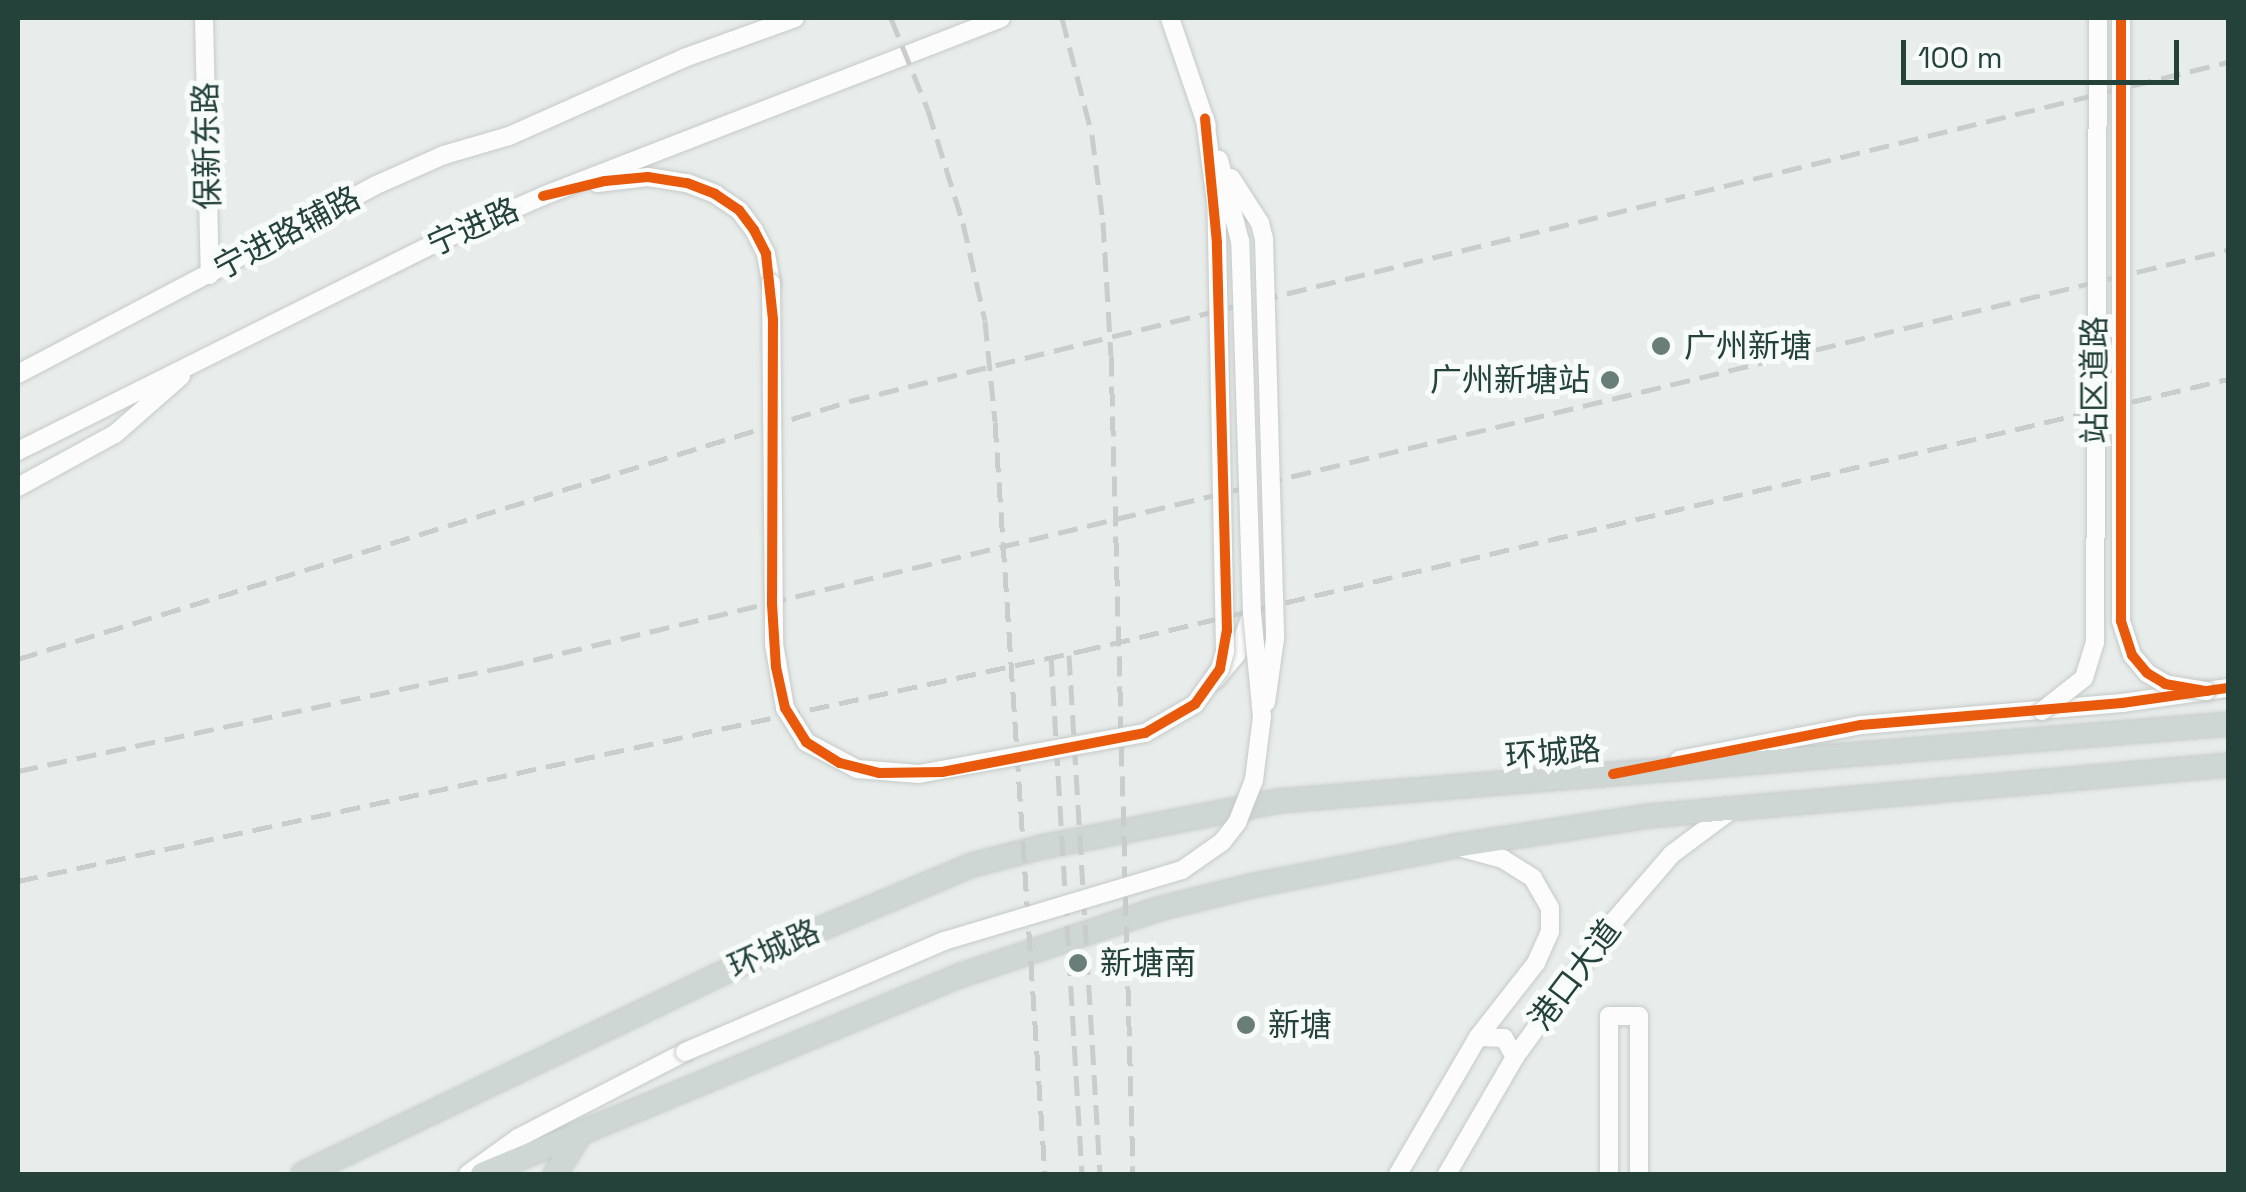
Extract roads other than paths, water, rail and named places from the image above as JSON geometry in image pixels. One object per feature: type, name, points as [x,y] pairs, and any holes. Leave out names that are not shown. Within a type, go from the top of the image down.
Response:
[{"type":"main road","name":"环城路","points":[[303,1174],[690,987],[972,865],[1042,847],[1278,801],[2228,724]]},
{"type":"main road","points":[[482,1174],[943,982],[1158,909],[1455,846],[1738,806],[2228,765]]},
{"type":"main road","points":[[554,1174],[580,1135]]},
{"type":"main road","points":[[286,1174],[325,1164]]},
{"type":"street","name":"保新东路","points":[[204,18],[210,275]]},
{"type":"street","name":"宁进路辅路","points":[[18,374],[374,186],[684,58],[795,18]]},
{"type":"street","name":"宁进路","points":[[18,451],[431,245],[543,196],[1001,18]]},
{"type":"street","points":[[1170,18],[1219,160],[1240,241],[1252,614],[1262,717]]},
{"type":"street","name":"站区道路","points":[[2042,711],[2084,678],[2095,643],[2098,18]]},
{"type":"street","name":"站区道路","points":[[2121,18],[2121,621],[2132,655],[2147,673],[2165,684],[2206,691]]},
{"type":"street","points":[[1205,119],[1216,202],[1227,632],[1220,669],[1208,687]]},
{"type":"street","points":[[468,1174],[518,1138],[686,1052],[944,941],[1182,870],[1222,842],[1238,823],[1254,780],[1275,640],[1264,239],[1252,208],[1219,160]]},
{"type":"street","points":[[543,196],[604,181],[648,177],[687,182],[738,210],[766,254],[771,283],[774,644],[786,708],[806,742],[857,769],[898,774],[942,772],[1146,733],[1183,712],[1238,654],[1252,614]]},
{"type":"street","points":[[18,487],[115,434],[200,359]]},
{"type":"street","points":[[1613,774],[1862,725],[2042,711],[2228,688]]},
{"type":"street","name":"港口大道","points":[[1447,1174],[1515,1057],[1615,920],[1688,838],[1738,806]]},
{"type":"street","name":"港口大道","points":[[1398,1174],[1478,1037],[1545,950],[1550,908],[1533,878],[1503,859],[1455,846]]},
{"type":"street","points":[[1609,1174],[1608,1016],[1639,1016],[1639,1174]]},
{"type":"street","points":[[1478,1037],[1504,1038],[1515,1057]]},
{"type":"railway","points":[[891,18],[928,110],[963,223],[985,321],[1045,1174]]},
{"type":"railway","points":[[1062,18],[1092,135],[1103,222],[1111,356],[1133,1174]]},
{"type":"railway","points":[[18,659],[850,401],[2228,62]]},
{"type":"railway","points":[[18,771],[504,667],[2228,250]]},
{"type":"railway","points":[[18,881],[1081,651],[2228,379]]},
{"type":"railway","points":[[1069,655],[1100,1174]]},
{"type":"railway","points":[[1051,656],[1082,1174]]},
{"type":"place","name":"广州新塘","points":[[1661,346]]},
{"type":"place","name":"广州新塘站","points":[[1610,380]]},
{"type":"place","name":"新塘南","points":[[1078,963]]},
{"type":"place","name":"新塘","points":[[1246,1025]]}]
